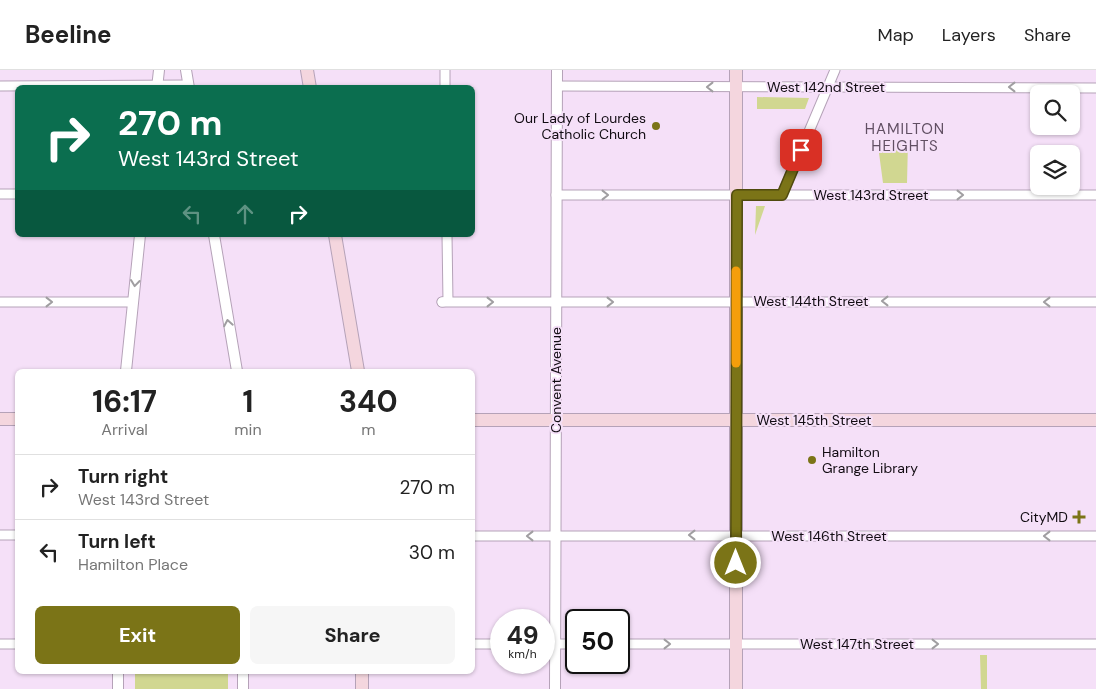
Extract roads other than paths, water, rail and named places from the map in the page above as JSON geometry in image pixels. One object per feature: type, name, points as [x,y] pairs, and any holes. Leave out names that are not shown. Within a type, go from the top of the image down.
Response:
[{"type":"main road","points":[[307,70],[310,85]]},
{"type":"main road","points":[[736,70],[736,689]]},
{"type":"main road","points":[[335,237],[358,369]]},
{"type":"main road","points":[[0,419],[15,419]]},
{"type":"main road","name":"West 145th Street","points":[[475,420],[1096,420]]},
{"type":"main road","points":[[362,674],[362,689]]},
{"type":"street","points":[[157,85],[159,70]]},
{"type":"street","points":[[186,70],[188,85]]},
{"type":"street","points":[[445,70],[446,85]]},
{"type":"street","name":"Convent Avenue","points":[[555,609],[557,70]]},
{"type":"street","points":[[782,195],[835,70]]},
{"type":"street","points":[[0,86],[15,86]]},
{"type":"street","name":"West 142nd Street","points":[[557,86],[1096,88]]},
{"type":"street","points":[[0,194],[15,194]]},
{"type":"street","name":"West 143rd Street","points":[[556,195],[1096,195]]},
{"type":"street","points":[[126,369],[140,237]]},
{"type":"street","points":[[214,237],[237,369]]},
{"type":"street","name":"West 144th Street","points":[[447,237],[448,301],[442,302],[1096,302]]},
{"type":"street","points":[[0,302],[132,302]]},
{"type":"street","points":[[0,535],[15,535]]},
{"type":"street","name":"West 146th Street","points":[[475,536],[1096,536]]},
{"type":"street","points":[[0,644],[15,644]]},
{"type":"street","points":[[475,644],[490,644]]},
{"type":"street","points":[[555,644],[565,644]]},
{"type":"street","name":"West 147th Street","points":[[630,644],[1096,644]]},
{"type":"street","points":[[118,674],[118,689]]},
{"type":"street","points":[[243,674],[243,689]]},
{"type":"street","name":"Convent Avenue","points":[[555,674],[555,689]]},
{"type":"place","name":"Our Lady of Lourdes Catholic Church","points":[[656,126]]},
{"type":"place","name":"Hamilton Grange Library","points":[[812,460]]},
{"type":"place","name":"CityMD","points":[[1079,517]]},
{"type":"district","name":"HAMILTON HEIGHTS","points":[[905,138]]}]
